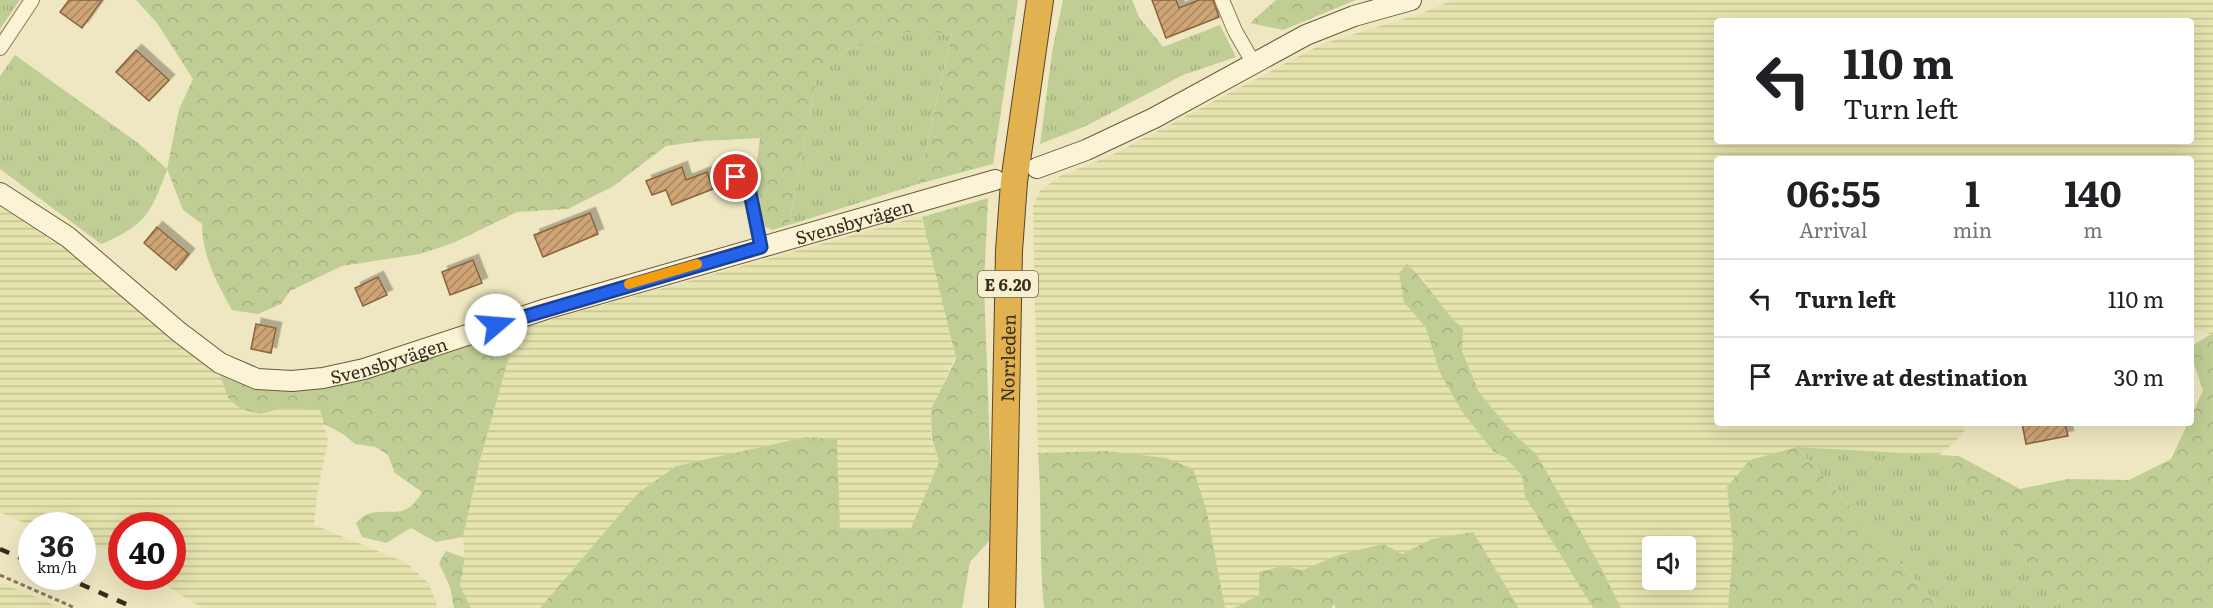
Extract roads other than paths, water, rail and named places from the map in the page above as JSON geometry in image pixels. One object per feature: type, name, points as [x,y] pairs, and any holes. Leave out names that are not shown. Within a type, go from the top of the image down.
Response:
[{"type":"highway","name":"Norrleden","points":[[1002,608],[1009,251],[1014,182],[1040,0]]},
{"type":"street","points":[[2,42],[32,0]]},
{"type":"street","points":[[1222,0],[1235,31],[1254,64]]},
{"type":"street","points":[[1037,168],[1086,150],[1154,118],[1292,42],[1339,21],[1412,0]]},
{"type":"street","name":"Svensbyvägen","points":[[0,193],[68,237],[204,352],[241,374],[267,380],[308,381],[364,369],[546,309],[995,180]]},
{"type":"lane","points":[[724,177],[736,177],[746,181],[761,247]]},
{"type":"railway","points":[[0,549],[18,557]]},
{"type":"railway","points":[[94,590],[135,608]]}]
